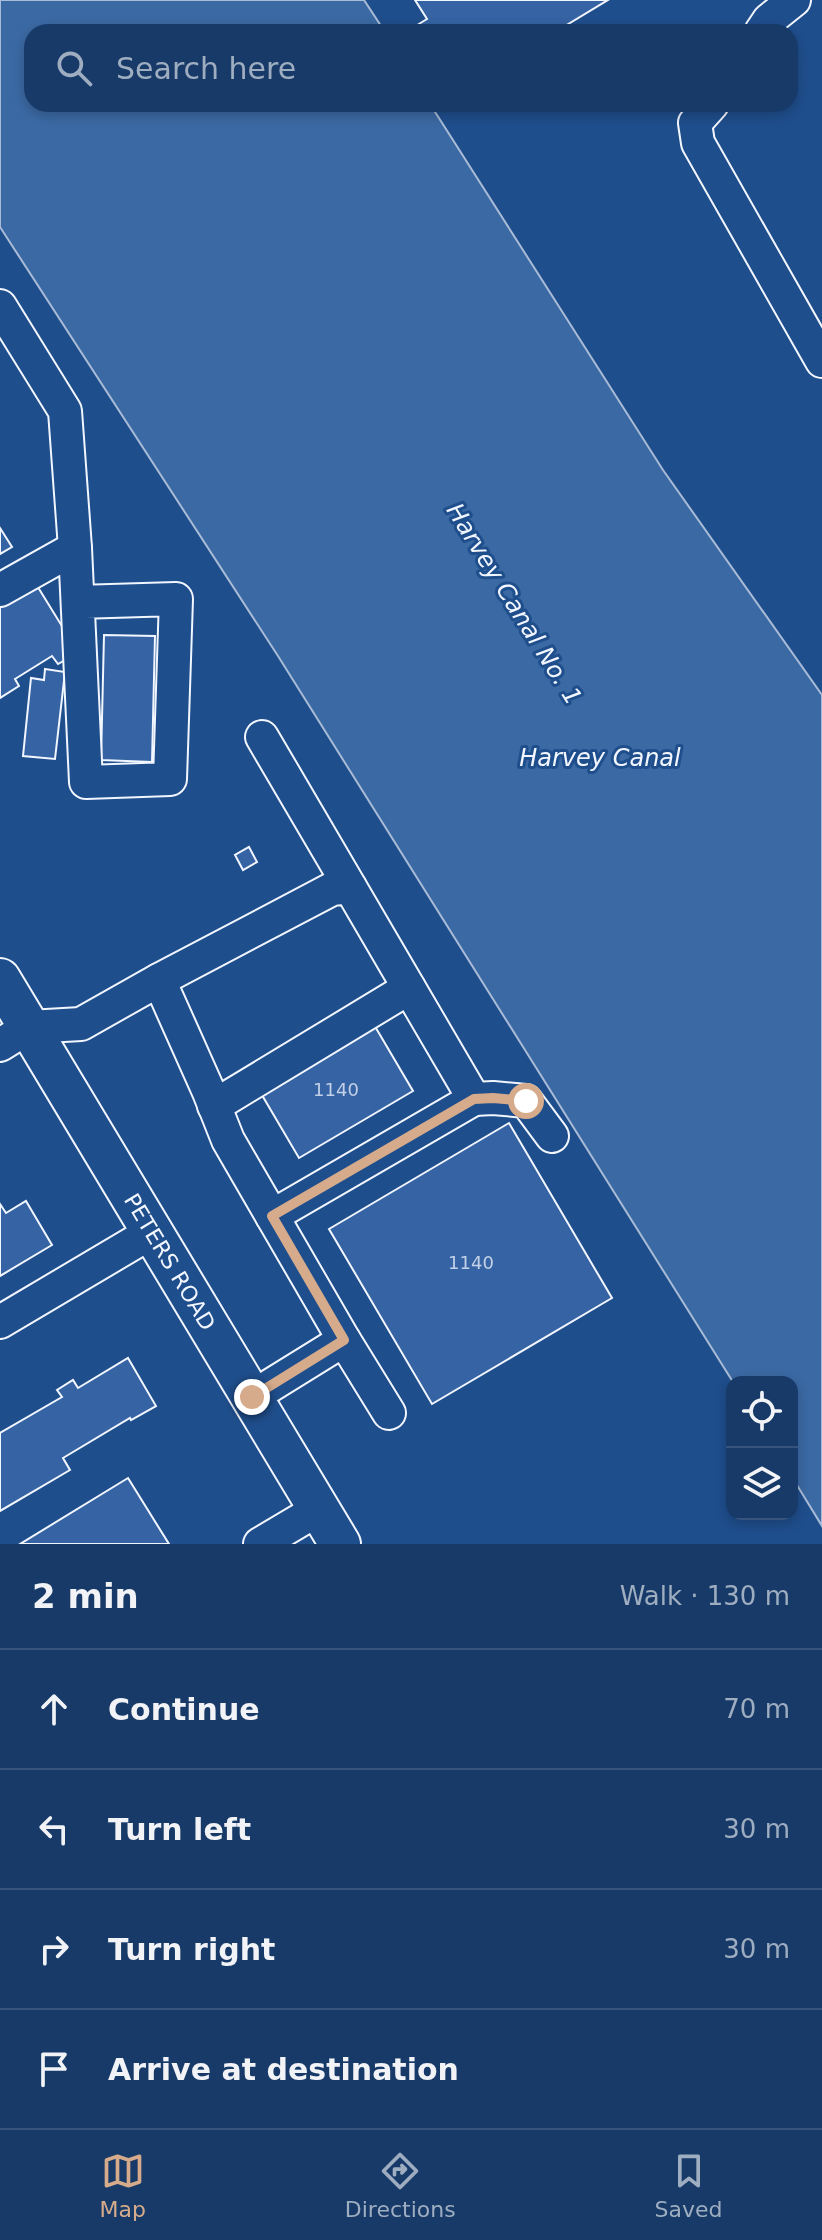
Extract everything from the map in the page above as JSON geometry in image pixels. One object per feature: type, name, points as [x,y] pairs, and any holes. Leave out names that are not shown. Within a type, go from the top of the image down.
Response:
[{"type":"main road","name":"PETERS ROAD","points":[[0,979],[14,1036],[152,1232],[340,1544]]},
{"type":"street","points":[[766,24],[794,0]]},
{"type":"street","points":[[705,112],[695,123],[698,143],[818,345]]},
{"type":"street","points":[[0,306],[65,411],[86,782],[170,779],[176,599],[78,602]]},
{"type":"street","points":[[0,590],[75,548]]},
{"type":"street","points":[[262,737],[474,1099]]},
{"type":"street","points":[[14,1036],[81,1024],[332,889],[350,887]]},
{"type":"street","points":[[159,980],[228,1140],[389,1413]]},
{"type":"street","points":[[214,1106],[409,988]]},
{"type":"street","points":[[272,1216],[474,1099],[526,1101],[552,1136]]},
{"type":"street","points":[[0,1322],[152,1232]]},
{"type":"street","points":[[252,1397],[344,1340]]},
{"type":"street","points":[[260,1544],[319,1509]]},
{"type":"water","name":"Harvey Canal","points":[[0,0],[364,0],[380,24],[24,24],[24,112],[435,112],[663,470],[822,695],[822,1526],[798,1487],[798,1376],[729,1376],[278,656],[0,227]]},
{"type":"building","points":[[415,0],[608,0],[568,24],[419,24],[427,19]]},
{"type":"building","points":[[0,528],[12,547],[0,554]]},
{"type":"building","points":[[36,584],[73,644],[74,655],[58,664],[52,656],[15,679],[19,686],[0,698],[0,607]]},
{"type":"building","points":[[104,635],[155,636],[152,762],[101,760]]},
{"type":"building","points":[[45,669],[65,672],[55,759],[23,756],[31,678],[44,680]]},
{"type":"building","points":[[249,847],[257,862],[243,870],[235,855]]},
{"type":"building","points":[[373,1023],[413,1091],[299,1158],[259,1090]]},
{"type":"building","points":[[509,1123],[612,1298],[432,1404],[329,1229]]},
{"type":"building","points":[[26,1201],[52,1245],[0,1276],[0,1204],[6,1213]]},
{"type":"building","points":[[128,1358],[156,1406],[63,1458],[70,1470],[0,1511],[0,1433],[62,1397],[57,1390],[73,1380],[78,1388]]},
{"type":"building","points":[[128,1478],[169,1544],[20,1544]]},
{"type":"route","points":[[252,1397],[344,1340],[272,1216],[474,1099],[526,1101]]},
{"type":"water label","name":"Harvey Canal No. 1","points":[[514,604]]}]
